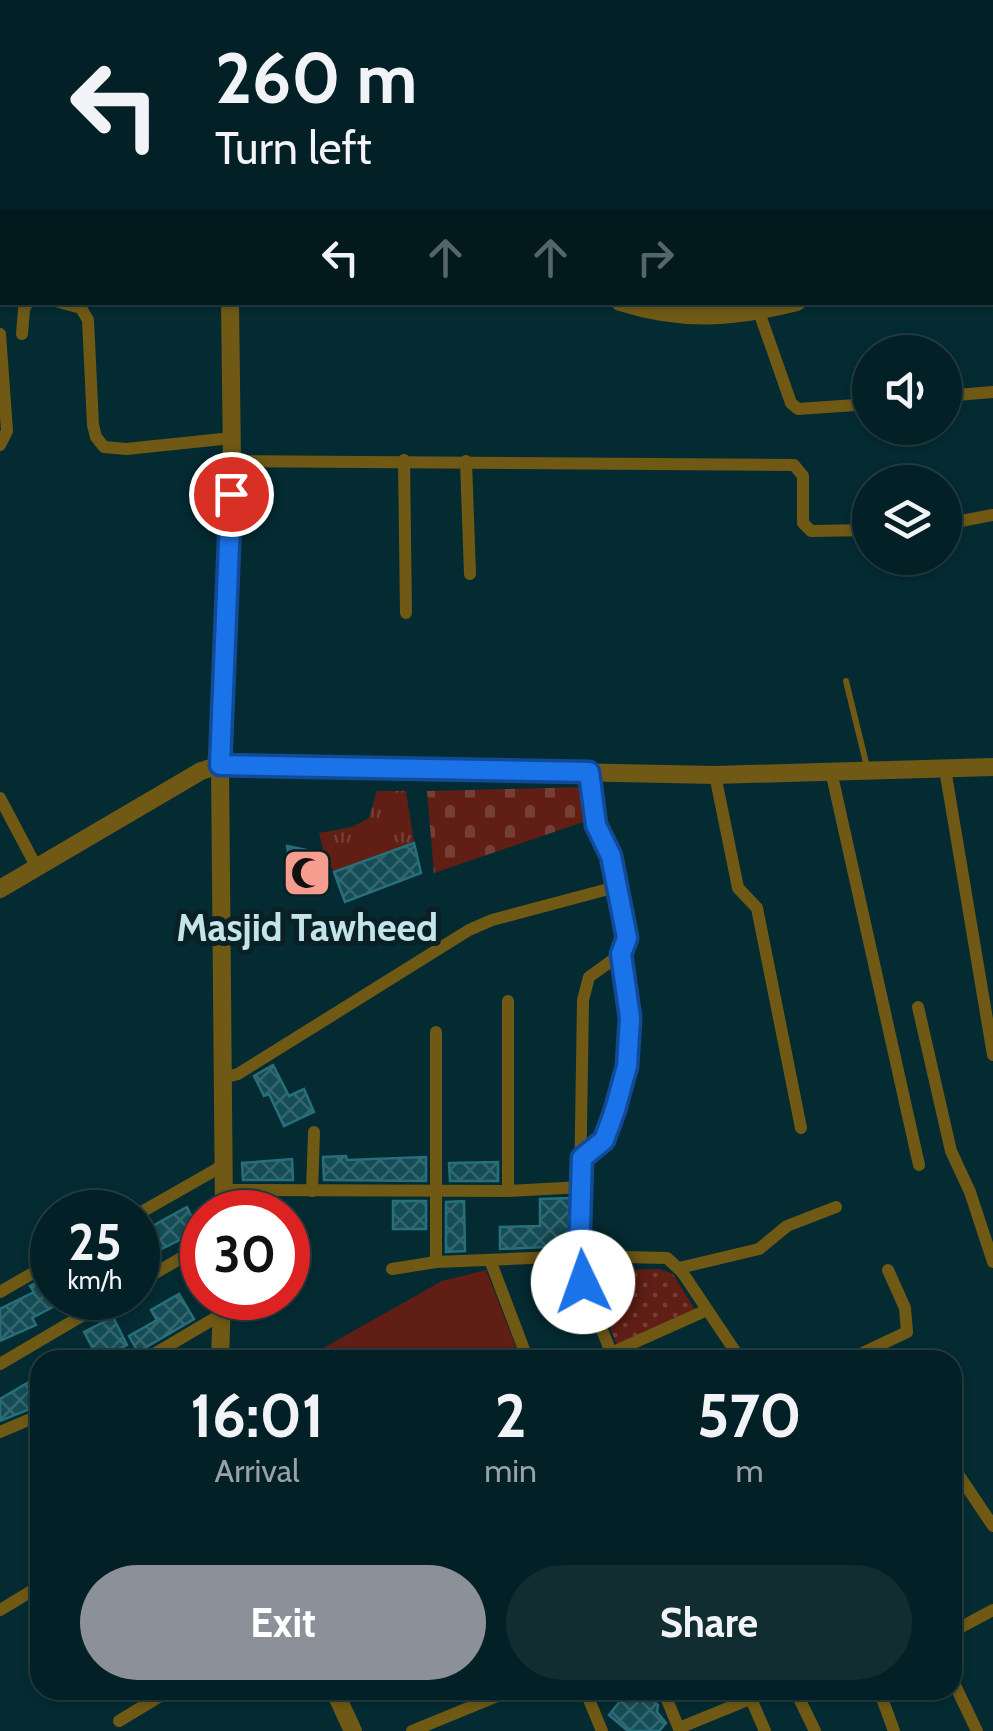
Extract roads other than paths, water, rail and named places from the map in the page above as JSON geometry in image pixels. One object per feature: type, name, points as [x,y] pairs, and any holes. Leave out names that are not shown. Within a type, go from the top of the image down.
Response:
[{"type":"street","points":[[22,334],[26,305]]},
{"type":"street","points":[[70,305],[81,308],[88,320],[94,425],[104,447],[126,449],[232,438]]},
{"type":"street","points":[[225,1190],[220,765],[232,461],[230,305]]},
{"type":"street","points":[[632,305],[678,317],[719,309],[769,308],[792,403],[798,410],[852,406]]},
{"type":"street","points":[[0,334],[7,431],[0,445]]},
{"type":"street","points":[[962,395],[993,392]]},
{"type":"street","points":[[404,460],[406,613]]},
{"type":"street","points":[[232,461],[794,464],[803,476],[806,528],[852,530]]},
{"type":"street","points":[[466,461],[470,574]]},
{"type":"street","points":[[962,521],[993,515]]},
{"type":"street","points":[[0,889],[202,771],[220,765],[715,774],[993,768]]},
{"type":"street","points":[[945,768],[993,1055]]},
{"type":"street","points":[[831,771],[919,1165]]},
{"type":"street","points":[[582,1158],[598,1147],[608,1132],[627,1066],[630,1018],[621,954],[627,938],[611,856],[596,825],[589,772]]},
{"type":"street","points":[[715,774],[738,888],[757,908],[801,1128]]},
{"type":"street","points":[[0,798],[36,868]]},
{"type":"street","points":[[224,1078],[238,1074],[469,930],[492,920],[616,887]]},
{"type":"street","points":[[609,1350],[583,1282],[579,1256],[584,1000],[590,977],[621,954]]},
{"type":"street","points":[[508,1001],[508,1191]]},
{"type":"street","points":[[918,1007],[951,1151],[970,1192],[993,1262]]},
{"type":"street","points":[[436,1032],[436,1262]]},
{"type":"street","points":[[314,1132],[312,1191],[582,1187]]},
{"type":"street","points":[[160,1202],[224,1166]]},
{"type":"street","points":[[679,1268],[759,1249],[787,1226],[836,1207]]},
{"type":"street","points":[[392,1269],[436,1262],[579,1256],[667,1258],[679,1268],[735,1350]]},
{"type":"street","points":[[490,1260],[524,1350]]},
{"type":"street","points":[[869,1350],[907,1332],[905,1308],[888,1270]]},
{"type":"street","points":[[0,1292],[30,1275]]},
{"type":"street","points":[[626,1350],[707,1310]]},
{"type":"street","points":[[0,1364],[75,1320]]},
{"type":"street","points":[[158,1350],[202,1320]]},
{"type":"street","points":[[220,1350],[221,1320]]},
{"type":"street","points":[[0,1432],[30,1419]]},
{"type":"street","points":[[962,1480],[993,1526]]},
{"type":"street","points":[[0,1610],[30,1592]]},
{"type":"street","points":[[962,1627],[993,1610]]},
{"type":"street","points":[[119,1721],[154,1700]]},
{"type":"street","points":[[339,1700],[353,1731]]},
{"type":"street","points":[[412,1731],[488,1700]]},
{"type":"street","points":[[589,1700],[602,1731]]},
{"type":"street","points":[[667,1700],[679,1730],[748,1700]]},
{"type":"street","points":[[750,1700],[764,1731]]},
{"type":"street","points":[[800,1700],[815,1731]]},
{"type":"street","points":[[883,1700],[894,1731]]},
{"type":"street","points":[[962,1700],[977,1731]]},
{"type":"lane","points":[[846,681],[868,769]]},
{"type":"place","name":"Masjid Tawheed","points":[[307,873]]}]
